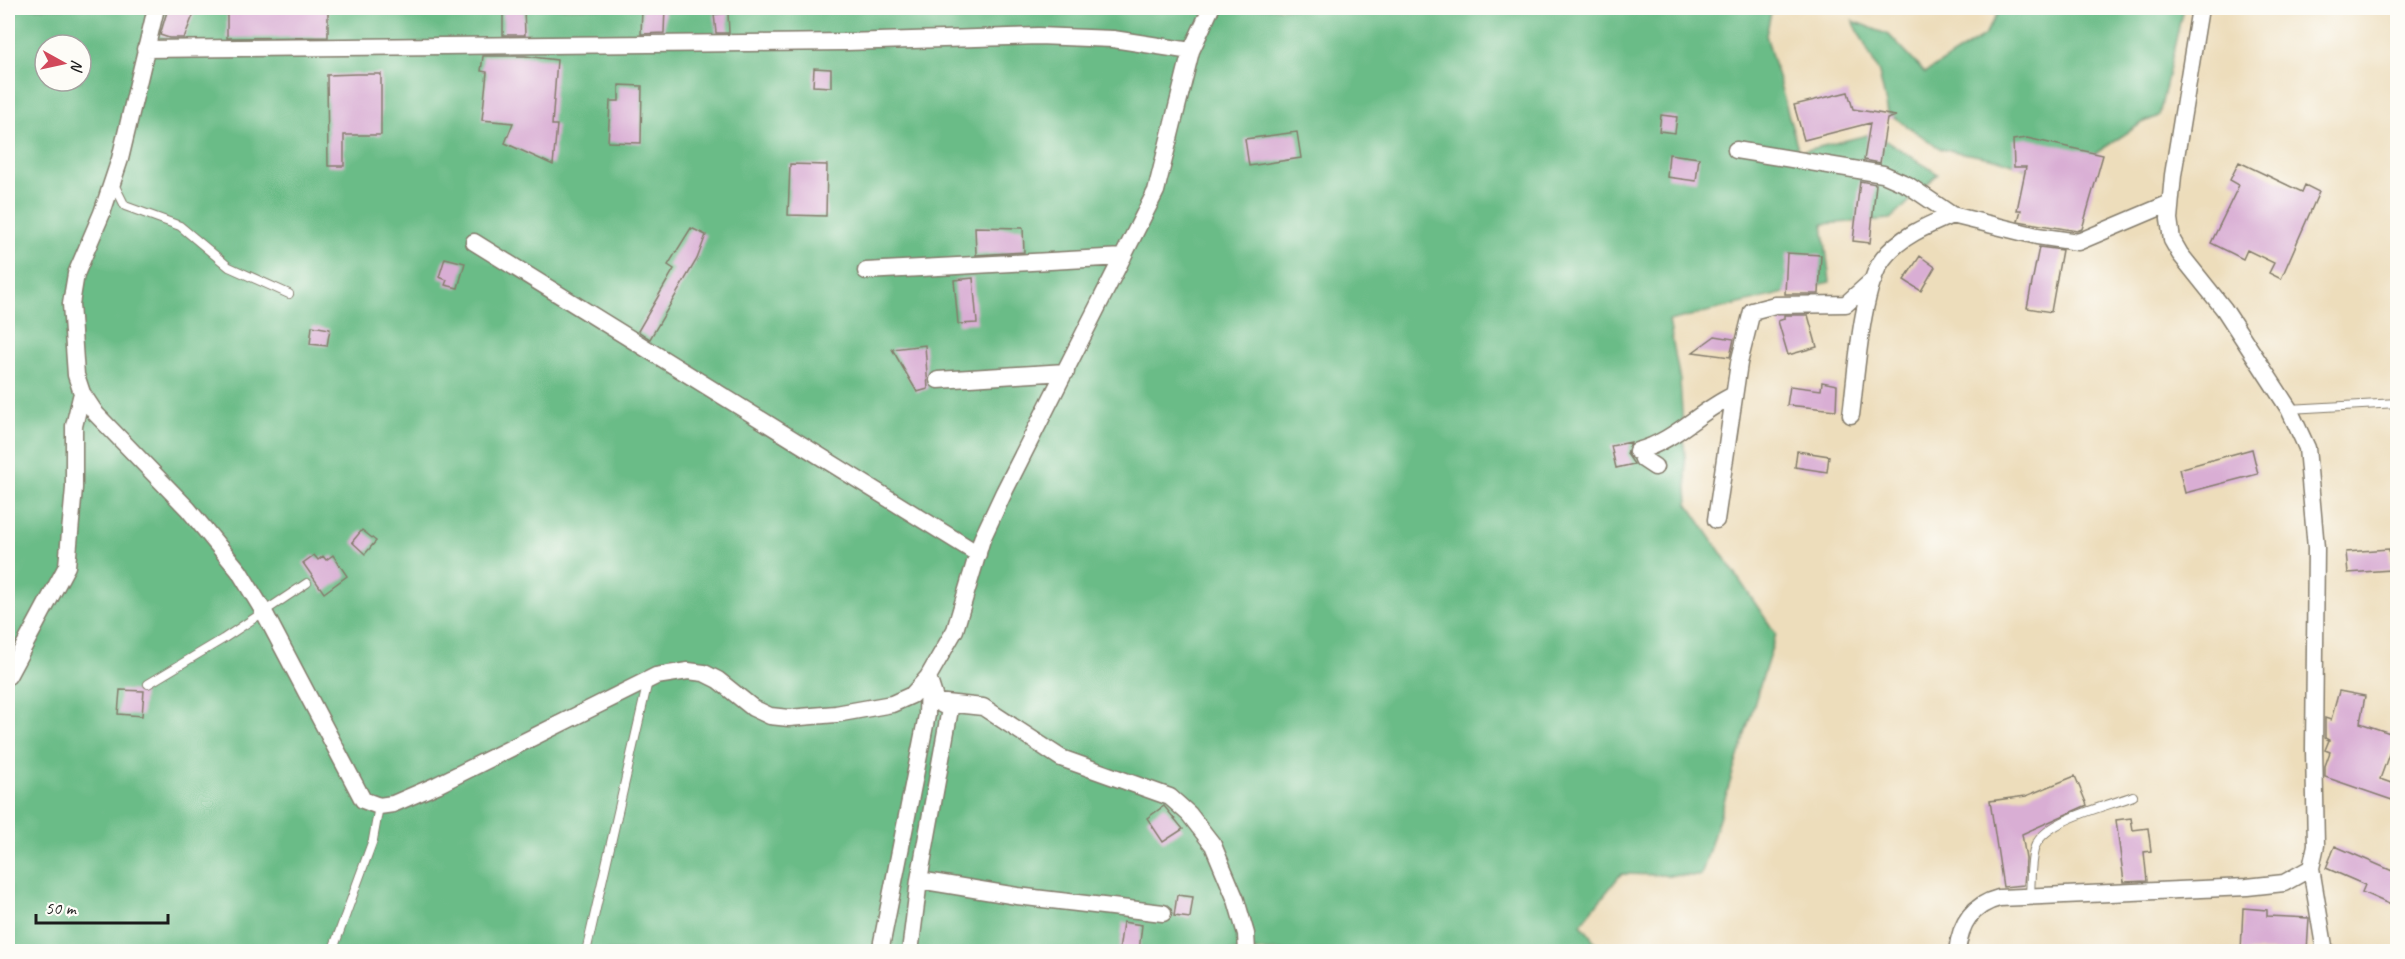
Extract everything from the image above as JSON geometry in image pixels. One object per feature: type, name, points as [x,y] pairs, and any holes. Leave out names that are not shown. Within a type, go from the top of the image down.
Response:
[{"type":"street","points":[[156,8],[113,181],[76,274],[71,304],[76,375],[82,393],[96,414],[188,509],[239,572],[264,612],[363,800],[379,806],[393,804],[437,785],[648,680],[671,672],[704,673],[718,680],[753,708],[770,716],[789,718],[836,714],[892,704],[912,694],[928,677],[955,630],[978,554],[1004,492],[1156,191],[1191,51],[1211,8]]},
{"type":"street","points":[[2200,8],[2170,203],[2172,240],[2180,254],[2224,309],[2289,409],[2307,448],[2316,548],[2314,749],[2316,845],[2311,868],[2325,951]]},
{"type":"street","points":[[145,49],[846,42],[1038,36],[1113,39],[1191,51]]},
{"type":"street","points":[[1736,150],[1883,174],[1908,185],[1952,215],[2037,236],[2078,242],[2170,203]]},
{"type":"street","points":[[1851,416],[1864,311],[1883,259],[1918,230],[1952,215]]},
{"type":"street","points":[[474,242],[978,554]]},
{"type":"street","points":[[866,271],[1123,257]]},
{"type":"street","points":[[1716,520],[1734,395],[1752,311],[1775,305],[1846,304],[1874,279]]},
{"type":"street","points":[[938,380],[1066,372]]},
{"type":"street","points":[[8,676],[67,566],[74,488],[74,426],[82,393]]},
{"type":"street","points":[[1655,466],[1643,459],[1638,451],[1670,437],[1709,412],[1721,401],[1734,395]]},
{"type":"street","points":[[910,951],[919,880],[950,709],[936,702],[928,677]]},
{"type":"street","points":[[880,951],[927,715],[928,677]]},
{"type":"street","points":[[936,702],[983,706],[1061,758],[1170,797],[1189,813],[1213,845],[1236,900],[1246,934],[1247,951]]},
{"type":"street","points":[[1957,951],[1963,927],[1972,911],[1983,902],[1999,898],[2247,887],[2284,883],[2311,868]]},
{"type":"street","points":[[919,880],[1017,896],[1163,913]]},
{"type":"lane","points":[[113,181],[125,206],[180,226],[229,267],[290,294]]},
{"type":"lane","points":[[2289,409],[2397,403]]},
{"type":"lane","points":[[148,684],[307,583]]},
{"type":"lane","points":[[586,951],[648,680]]},
{"type":"lane","points":[[2030,897],[2034,850],[2039,837],[2051,827],[2133,796]]},
{"type":"lane","points":[[332,951],[373,840],[379,806]]},
{"type":"green space","points":[[8,8],[1772,8],[1766,35],[1799,152],[1875,133],[1938,174],[1891,219],[1823,224],[1830,282],[1669,321],[1680,381],[1688,504],[1776,634],[1701,876],[1621,874],[1581,924],[1602,951],[8,951]]},
{"type":"green space","points":[[2001,8],[2183,8],[2159,116],[2142,123],[2084,161],[2040,173],[2001,160],[1941,149],[1888,113],[1879,73],[1853,21],[1889,35],[1925,73],[1984,36]]},
{"type":"building","points":[[168,8],[196,8],[184,38],[169,38],[160,35]]},
{"type":"building","points":[[227,8],[328,8],[328,37],[227,38]]},
{"type":"building","points":[[503,8],[524,8],[525,35],[503,35]]},
{"type":"building","points":[[642,8],[665,8],[664,33],[641,34]]},
{"type":"building","points":[[728,13],[729,33],[716,33],[714,14]]},
{"type":"building","points":[[483,56],[525,56],[557,60],[552,125],[557,125],[553,165],[505,143],[513,123],[482,120],[487,72],[481,71]]},
{"type":"building","points":[[814,68],[831,69],[831,87],[813,86]]},
{"type":"building","points":[[381,74],[381,135],[344,135],[344,166],[328,166],[327,75]]},
{"type":"building","points":[[619,85],[642,86],[641,143],[608,142],[610,101],[619,101]]},
{"type":"building","points":[[1848,92],[1853,109],[1896,116],[1887,119],[1880,163],[1864,160],[1870,123],[1804,140],[1794,105]]},
{"type":"building","points":[[1661,115],[1677,117],[1675,133],[1659,131]]},
{"type":"building","points":[[1297,132],[1301,158],[1249,166],[1245,139]]},
{"type":"building","points":[[2027,138],[2103,155],[2082,229],[2077,231],[2018,221],[2021,210],[2017,210],[2026,167],[2014,167],[2013,140]]},
{"type":"building","points":[[1669,154],[1699,158],[1696,181],[1667,177]]},
{"type":"building","points":[[2239,162],[2302,192],[2305,185],[2319,192],[2281,279],[2269,273],[2274,263],[2247,250],[2243,259],[2211,243],[2239,185],[2230,180]]},
{"type":"building","points":[[790,164],[827,165],[826,216],[788,215]]},
{"type":"building","points":[[1860,181],[1876,184],[1870,243],[1853,241]]},
{"type":"building","points":[[975,227],[1023,228],[1024,252],[976,255]]},
{"type":"building","points":[[691,228],[706,235],[697,259],[650,339],[638,331],[674,269],[668,265]]},
{"type":"building","points":[[2039,247],[2062,250],[2051,312],[2027,308]]},
{"type":"building","points":[[1787,253],[1821,255],[1819,294],[1785,294]]},
{"type":"building","points":[[1920,256],[1935,267],[1921,291],[1904,280]]},
{"type":"building","points":[[445,258],[465,263],[458,288],[445,285],[447,280],[439,277]]},
{"type":"building","points":[[973,278],[977,323],[958,324],[954,280]]},
{"type":"building","points":[[1784,315],[1808,315],[1817,347],[1788,355],[1778,321],[1784,319]]},
{"type":"building","points":[[312,326],[330,329],[327,346],[310,344]]},
{"type":"building","points":[[1715,336],[1734,339],[1730,357],[1693,352]]},
{"type":"building","points":[[925,345],[928,389],[917,392],[892,349]]},
{"type":"building","points":[[1822,382],[1837,385],[1836,410],[1787,405],[1790,386],[1821,390]]},
{"type":"building","points":[[1631,442],[1627,454],[1634,464],[1616,468],[1611,446]]},
{"type":"building","points":[[2252,449],[2258,474],[2185,493],[2179,469]]},
{"type":"building","points":[[1797,451],[1829,456],[1827,472],[1795,467]]},
{"type":"building","points":[[362,530],[376,541],[365,554],[352,542]]},
{"type":"building","points":[[2389,549],[2391,570],[2348,573],[2346,552]]},
{"type":"building","points":[[314,555],[318,560],[323,556],[326,560],[333,555],[347,576],[324,593],[303,563]]},
{"type":"building","points":[[120,690],[144,691],[142,716],[118,714]]},
{"type":"building","points":[[2339,691],[2365,696],[2360,723],[2396,735],[2380,779],[2397,785],[2392,800],[2325,777],[2325,766],[2330,752],[2325,750],[2329,740],[2325,738],[2325,718],[2331,720]]},
{"type":"building","points":[[2075,776],[2087,805],[2022,834],[2026,859],[2024,885],[2003,887],[1990,801],[2026,796]]},
{"type":"building","points":[[1164,806],[1183,829],[1163,842],[1147,818]]},
{"type":"building","points":[[2131,818],[2133,830],[2148,828],[2151,851],[2144,852],[2147,881],[2124,882],[2116,820]]},
{"type":"building","points":[[2335,846],[2397,873],[2397,891],[2391,905],[2362,892],[2365,885],[2326,868]]},
{"type":"building","points":[[1177,895],[1193,897],[1190,918],[1174,916]]},
{"type":"building","points":[[2243,908],[2267,910],[2267,916],[2309,918],[2307,951],[2241,951]]},
{"type":"building","points":[[1123,922],[1142,925],[1139,951],[1119,951]]}]
